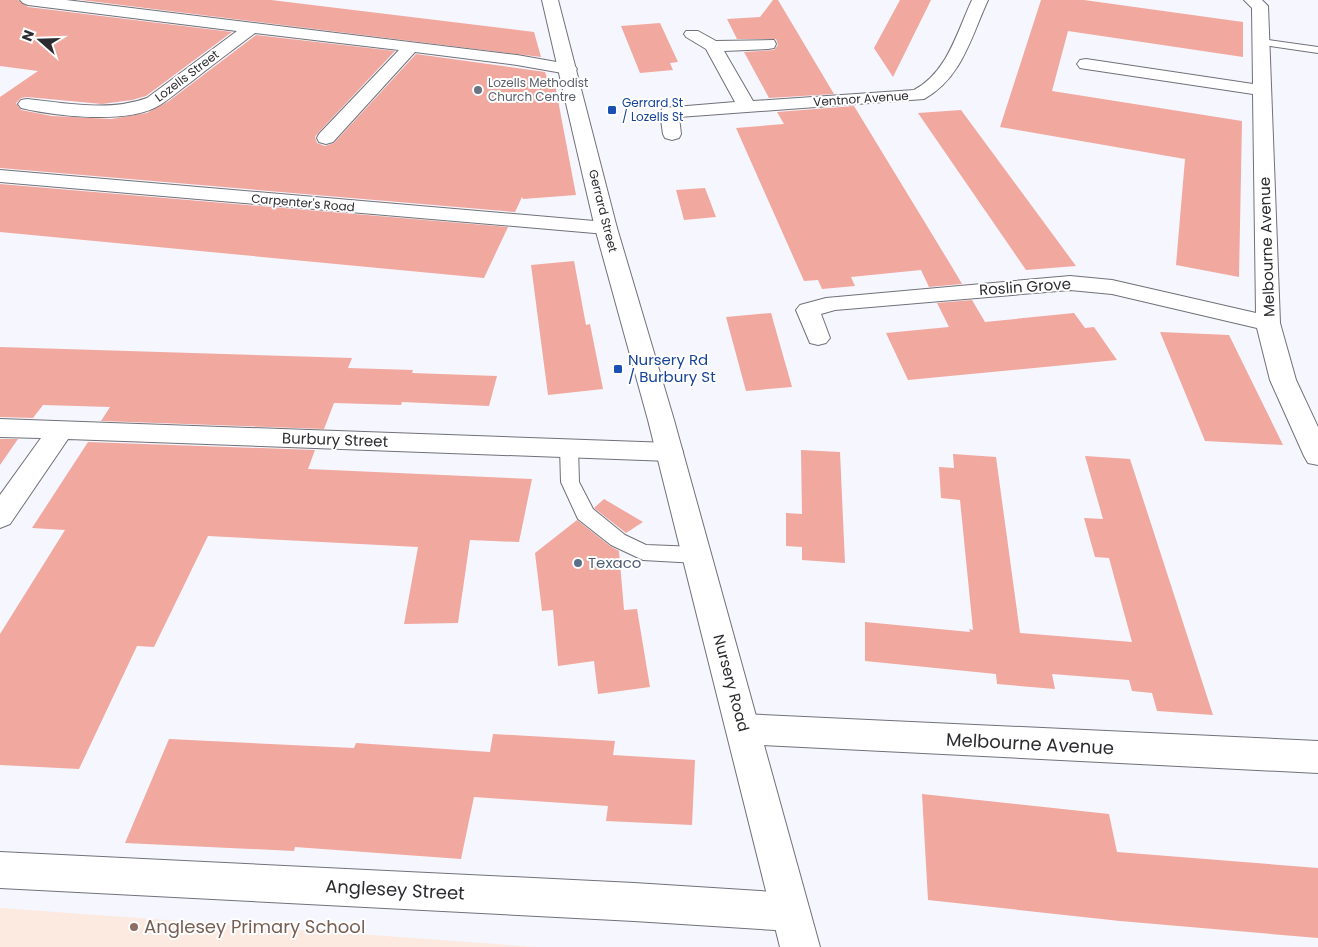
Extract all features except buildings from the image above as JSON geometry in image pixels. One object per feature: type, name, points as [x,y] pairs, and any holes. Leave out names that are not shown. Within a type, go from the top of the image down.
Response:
[{"type":"street","points":[[28,0],[411,47],[568,69]]},
{"type":"street","name":"Gerrard Street","points":[[550,0],[606,228],[661,420]]},
{"type":"street","name":"Ventnor Avenue","points":[[672,134],[669,112],[918,95],[933,87],[948,72],[980,0]]},
{"type":"street","name":"Melbourne Avenue","points":[[1252,0],[1260,6],[1268,323],[1283,380],[1318,456]]},
{"type":"street","name":"Lozells Street","points":[[27,104],[118,112],[142,107],[153,102],[251,28]]},
{"type":"street","points":[[692,34],[713,46],[747,107]]},
{"type":"street","points":[[713,46],[768,44]]},
{"type":"street","points":[[326,138],[411,47]]},
{"type":"street","points":[[1086,64],[1261,90]]},
{"type":"street","name":"Carpenter's Road","points":[[0,176],[606,228]]},
{"type":"street","name":"Roslin Grove","points":[[818,338],[808,310],[834,302],[1070,283],[1112,287],[1268,323]]},
{"type":"street","name":"Nursery Road","points":[[661,420],[795,930]]},
{"type":"street","name":"Burbury Street","points":[[0,428],[670,452]]},
{"type":"street","points":[[0,517],[61,430]]},
{"type":"street","name":"Melbourne Avenue","points":[[743,729],[1318,757]]},
{"type":"street","name":"Anglesey Street","points":[[0,870],[634,902],[795,930]]},
{"type":"lane","points":[[1261,42],[1318,50]]},
{"type":"lane","points":[[570,448],[570,482],[585,514],[618,540],[643,552],[697,555]]},
{"type":"shaded area","name":"Anglesey Primary School","points":[[0,908],[537,947],[0,947]]},
{"type":"place","name":"Lozells Methodist Church Centre","points":[[478,90]]},
{"type":"place","name":"Gerrard St / Lozells St","points":[[612,110]]},
{"type":"place","name":"Nursery Rd / Burbury St","points":[[618,369]]},
{"type":"place","name":"Texaco","points":[[578,563]]},
{"type":"place","name":"Anglesey Primary School","points":[[134,927]]}]
